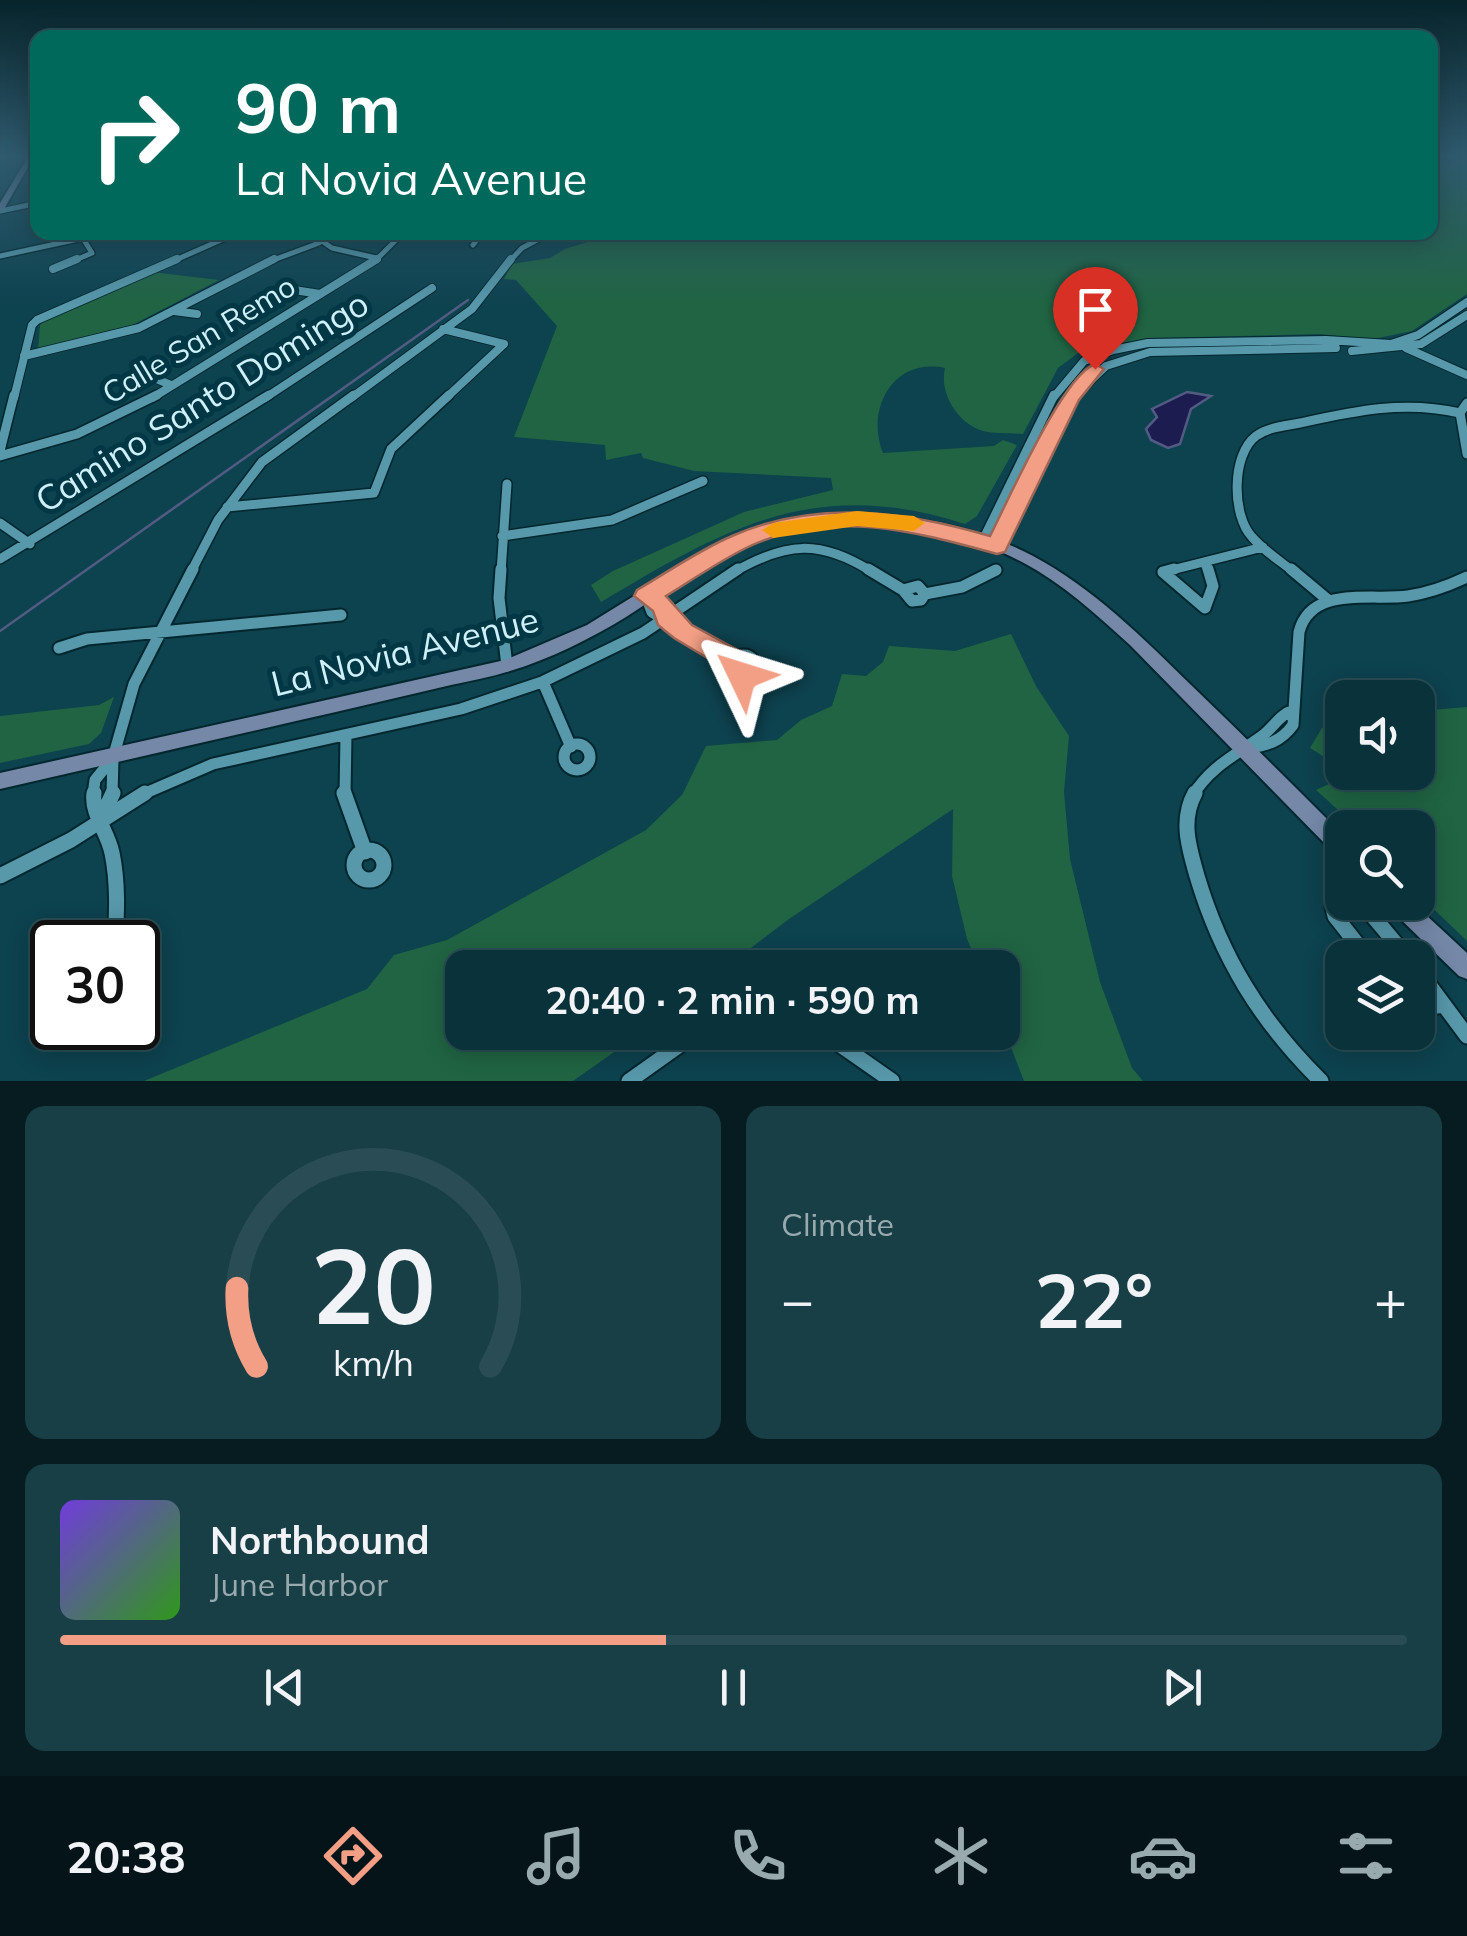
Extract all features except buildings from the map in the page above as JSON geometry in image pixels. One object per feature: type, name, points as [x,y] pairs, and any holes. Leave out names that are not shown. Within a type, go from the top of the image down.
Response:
[{"type":"main road","name":"La Novia Avenue","points":[[0,781],[507,666],[565,644],[739,542],[778,528],[818,521],[892,521],[926,525],[990,543],[1059,578],[1093,603],[1325,831]]},
{"type":"main road","points":[[1415,920],[1467,968]]},
{"type":"street","points":[[0,211],[30,205]]},
{"type":"street","points":[[0,257],[68,240]]},
{"type":"street","points":[[53,269],[92,254],[83,240]]},
{"type":"street","points":[[0,453],[32,325],[37,320],[221,240]]},
{"type":"street","points":[[317,240],[377,258]]},
{"type":"street","name":"Calle San Remo","points":[[0,453],[84,431],[171,385],[377,258],[396,240]]},
{"type":"street","points":[[473,245],[477,240]]},
{"type":"street","points":[[115,920],[116,871],[101,817],[112,799],[116,774],[113,758],[134,684],[227,507],[262,462],[480,303],[514,252],[537,240]]},
{"type":"street","points":[[24,356],[107,339],[174,311],[253,266],[320,243]]},
{"type":"street","name":"Camino Santo Domingo","points":[[0,559],[238,416],[432,288]]},
{"type":"street","points":[[294,290],[320,294]]},
{"type":"street","points":[[1405,344],[1467,302]]},
{"type":"street","points":[[174,311],[198,314]]},
{"type":"street","points":[[990,543],[1084,378],[1111,362],[1152,352],[1405,344],[1438,336],[1467,315]]},
{"type":"street","points":[[227,507],[374,494],[391,448],[504,344],[443,329]]},
{"type":"street","points":[[990,543],[1066,376],[1097,355],[1148,343],[1266,342],[1349,347]]},
{"type":"street","points":[[1266,342],[1275,349]]},
{"type":"street","points":[[1405,344],[1467,373]]},
{"type":"street","points":[[137,371],[171,385]]},
{"type":"street","points":[[0,392],[16,390]]},
{"type":"street","points":[[1328,600],[1250,536],[1238,506],[1243,452],[1258,434],[1388,404],[1465,407],[1467,454]]},
{"type":"street","points":[[1033,443],[1045,446]]},
{"type":"street","points":[[502,536],[612,520],[703,481]]},
{"type":"street","points":[[507,484],[499,616],[507,666]]},
{"type":"street","points":[[0,524],[30,544]]},
{"type":"street","points":[[0,876],[174,777],[258,752],[496,699],[543,682],[605,654],[746,565],[783,550],[816,545],[846,554],[877,578],[903,590],[918,586],[925,594],[962,587],[996,570]]},
{"type":"street","points":[[1205,564],[1214,578],[1215,592],[1205,608],[1163,572],[1263,547]]},
{"type":"street","points":[[1320,1081],[1274,1036],[1242,990],[1210,917],[1190,851],[1188,806],[1206,774],[1245,750],[1269,747],[1291,732],[1297,722],[1294,650],[1303,618],[1328,600],[1424,594],[1467,577]]},
{"type":"street","points":[[646,596],[652,612],[734,661]]},
{"type":"street","points":[[59,648],[87,639],[341,615]]},
{"type":"street","points":[[543,682],[571,747]]},
{"type":"street","points":[[346,735],[343,791],[365,852]]},
{"type":"street","points":[[1339,920],[1354,940]]},
{"type":"street","points":[[1376,920],[1393,940]]},
{"type":"street","points":[[1435,994],[1467,1036]]},
{"type":"street","points":[[1435,1006],[1443,1005]]},
{"type":"street","points":[[629,1081],[673,1050]]},
{"type":"street","points":[[848,1050],[892,1081]]},
{"type":"green space","points":[[1438,205],[1467,205],[1467,294],[1412,331],[1369,340],[1321,334],[1153,338],[1078,353],[1058,368],[1023,434],[983,431],[965,421],[948,397],[945,368],[911,370],[898,378],[881,403],[878,436],[883,453],[994,446],[1003,440],[1017,445],[977,516],[965,524],[912,510],[863,505],[817,508],[774,517],[690,551],[601,602],[591,585],[613,571],[744,512],[833,490],[831,478],[694,471],[643,458],[641,453],[606,460],[605,445],[514,437],[557,326],[516,280],[504,279],[512,264],[550,258],[594,240],[1438,240]]},
{"type":"green space","points":[[152,272],[219,280],[125,329],[38,350],[40,325],[47,318]]},
{"type":"green space","points":[[1011,634],[1036,686],[1069,736],[1064,792],[1070,859],[1100,982],[1132,1068],[1143,1081],[1024,1081],[1012,1050],[1020,1050],[1020,950],[972,950],[952,876],[953,809],[748,950],[445,950],[445,1050],[617,1050],[573,1081],[144,1081],[367,989],[394,955],[447,940],[646,830],[682,795],[706,746],[777,740],[801,720],[832,706],[842,674],[866,676],[883,662],[889,646],[955,651]]},
{"type":"green space","points":[[114,697],[101,733],[89,744],[0,763],[0,716],[99,705]]},
{"type":"green space","points":[[1467,707],[1467,941],[1435,910],[1435,810],[1338,810],[1316,790],[1325,786],[1325,790],[1435,790],[1435,710]]},
{"type":"green space","points":[[1325,727],[1325,757],[1310,748]]},
{"type":"shaded area","points":[[1187,392],[1211,396],[1191,409],[1180,444],[1168,448],[1151,440],[1146,429],[1157,417],[1152,409]]},
{"type":"waterway","points":[[0,631],[468,300]]},
{"type":"slow traffic","points":[[773,530],[818,521],[857,519],[914,523]]},
{"type":"route","points":[[742,676],[734,672],[734,661],[683,632],[667,618],[664,606],[646,596],[739,542],[778,528],[818,521],[857,519],[926,525],[997,546],[1070,400],[1095,369]]}]
